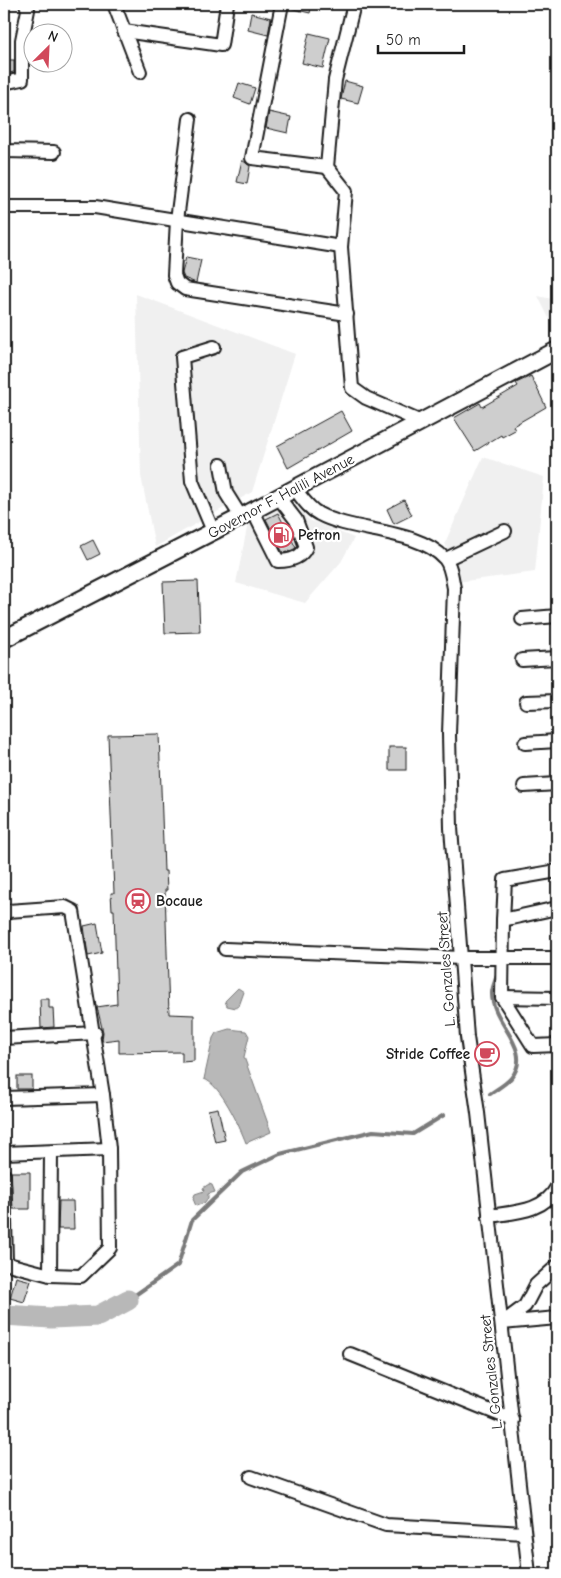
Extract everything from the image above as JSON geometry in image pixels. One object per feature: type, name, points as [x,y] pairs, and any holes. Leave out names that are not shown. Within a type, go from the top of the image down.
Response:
[{"type":"main road","name":"Governor F. Halili Avenue","points":[[4,640],[279,498],[557,350]]},
{"type":"street","points":[[4,83],[22,79],[22,40],[28,10],[26,4]]},
{"type":"street","points":[[114,4],[140,72]]},
{"type":"street","points":[[124,31],[221,45],[227,4]]},
{"type":"street","points":[[282,4],[252,158],[327,167]]},
{"type":"street","points":[[354,4],[335,80],[327,167],[346,191],[341,247],[352,388],[366,398],[419,422]]},
{"type":"street","points":[[190,119],[177,220],[174,275],[177,283],[185,289],[346,314]]},
{"type":"street","points":[[4,151],[54,152]]},
{"type":"street","points":[[4,207],[95,207],[341,247]]},
{"type":"street","points":[[213,531],[192,481],[182,357],[214,347]]},
{"type":"street","points":[[222,465],[226,493],[247,514],[278,561],[287,561],[303,554],[306,546],[296,520],[279,498]]},
{"type":"street","points":[[295,489],[317,514],[333,521],[408,538],[431,548],[446,559],[505,531]]},
{"type":"street","name":"L. Gonzales Street","points":[[446,559],[454,588],[449,734],[451,818],[466,1036],[502,1323],[529,1574]]},
{"type":"street","points":[[522,619],[557,616]]},
{"type":"street","points":[[522,660],[557,658]]},
{"type":"street","points":[[526,702],[557,701]]},
{"type":"street","points":[[524,742],[557,741]]},
{"type":"street","points":[[524,786],[557,784]]},
{"type":"street","points":[[557,871],[505,880],[502,997],[534,1046],[557,1046]]},
{"type":"street","points":[[4,914],[8,911],[65,907],[73,911],[95,1033],[103,1094],[109,1149],[110,1248],[81,1276],[50,1276],[5,1263],[4,1175]]},
{"type":"street","points":[[503,920],[557,908]]},
{"type":"street","points":[[225,949],[462,958],[557,958]]},
{"type":"street","points":[[502,997],[557,998]]},
{"type":"street","points":[[4,1038],[95,1033]]},
{"type":"street","points":[[4,1098],[103,1094]]},
{"type":"street","points":[[4,1153],[109,1149]]},
{"type":"street","points":[[50,1276],[51,1152]]},
{"type":"street","points":[[489,1216],[541,1206],[552,1198],[557,1187]]},
{"type":"street","points":[[502,1323],[525,1306],[536,1284],[557,1266]]},
{"type":"street","points":[[502,1323],[557,1318]]},
{"type":"street","points":[[350,1354],[513,1420]]},
{"type":"street","points":[[251,1478],[386,1525],[524,1533]]},
{"type":"shaded area","points":[[136,294],[295,354],[252,492],[155,547],[141,476]]},
{"type":"shaded area","points":[[538,296],[557,300],[557,334]]},
{"type":"shaded area","points":[[483,457],[544,477],[535,572],[457,582],[455,549],[447,549],[445,543]]},
{"type":"shaded area","points":[[290,501],[309,520],[354,538],[341,562],[305,603],[236,583],[248,523]]},
{"type":"shaded area","points":[[238,988],[244,992],[239,1006],[236,1008],[227,1006],[225,1001]]},
{"type":"shaded area","points":[[229,1029],[246,1031],[249,1036],[244,1057],[271,1132],[246,1143],[223,1097],[204,1079],[213,1038],[216,1033]]},
{"type":"shaded area","points":[[209,1184],[212,1185],[215,1192],[208,1194],[208,1198],[204,1203],[196,1206],[193,1199],[195,1194],[204,1191],[203,1188]]},
{"type":"building","points":[[290,4],[312,4],[310,13],[289,8]]},
{"type":"building","points":[[251,13],[271,18],[268,35],[248,30]]},
{"type":"building","points":[[309,33],[330,38],[323,68],[302,63]]},
{"type":"building","points":[[4,60],[14,60],[14,72],[4,74]]},
{"type":"building","points":[[345,81],[363,86],[358,103],[341,99]]},
{"type":"building","points":[[239,83],[255,88],[250,104],[234,98]]},
{"type":"building","points":[[269,112],[291,117],[288,133],[266,128]]},
{"type":"building","points":[[242,160],[250,166],[247,184],[237,182]]},
{"type":"building","points":[[186,257],[201,260],[196,283],[184,278],[182,273]]},
{"type":"building","points":[[531,376],[546,407],[513,426],[515,430],[502,437],[501,435],[475,451],[454,418],[480,403],[482,407],[518,386],[516,383]]},
{"type":"building","points":[[341,411],[352,431],[288,468],[277,446]]},
{"type":"building","points":[[404,500],[412,515],[394,524],[387,509]]},
{"type":"building","name":"Petron","points":[[278,513],[296,548],[283,553],[266,519]]},
{"type":"building","points":[[93,540],[100,554],[88,560],[81,546]]},
{"type":"building","points":[[198,581],[200,632],[165,633],[163,582]]},
{"type":"building","name":"Bocaue","points":[[159,734],[164,871],[166,871],[167,890],[165,890],[169,1014],[194,1015],[194,1061],[182,1062],[182,1052],[119,1053],[119,1039],[102,1041],[103,1032],[97,1007],[117,1004],[114,910],[112,910],[111,893],[114,893],[108,735]]},
{"type":"building","points":[[389,747],[406,747],[406,770],[389,770]]},
{"type":"building","points":[[97,923],[102,953],[88,956],[84,926]]},
{"type":"building","points":[[40,999],[49,999],[49,1008],[53,1008],[54,1027],[41,1028]]},
{"type":"building","points":[[17,1076],[32,1076],[32,1089],[17,1089]]},
{"type":"building","points":[[218,1108],[225,1140],[215,1142],[208,1110]]},
{"type":"building","points":[[11,1172],[30,1172],[30,1209],[13,1209]]},
{"type":"building","points":[[59,1201],[73,1201],[74,1229],[58,1229]]},
{"type":"building","points":[[16,1277],[31,1281],[24,1302],[10,1298]]},
{"type":"waterway","points":[[490,1094],[511,1078],[517,1067],[518,1057],[515,1046],[494,1004],[492,991],[497,974]]},
{"type":"waterway","points":[[128,1300],[178,1265],[192,1220],[242,1172],[280,1154],[373,1131],[413,1134],[444,1115]]},
{"type":"waterway","points":[[4,1315],[51,1318],[98,1316],[128,1300]]},
{"type":"place","name":"Petron","points":[[281,535]]},
{"type":"place","name":"Bocaue","points":[[138,901]]},
{"type":"place","name":"Stride Coffee","points":[[487,1054]]}]
